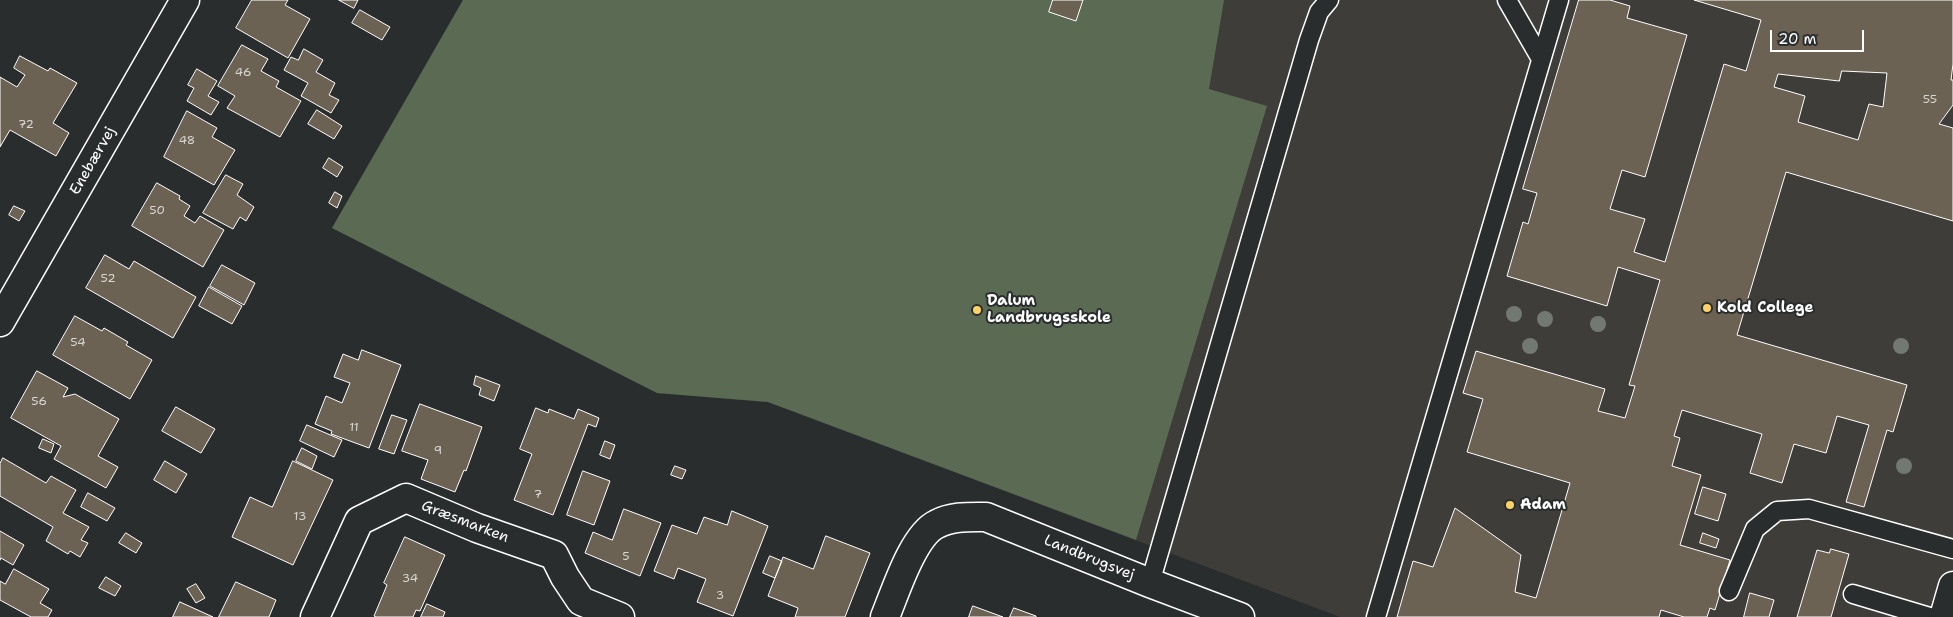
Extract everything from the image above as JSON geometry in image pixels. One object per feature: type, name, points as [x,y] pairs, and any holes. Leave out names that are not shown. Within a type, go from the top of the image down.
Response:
[{"type":"street","name":"Enebærvej","points":[[0,322],[185,0]]},
{"type":"street","name":"Græsmarken","points":[[315,617],[359,521],[406,498],[477,528],[554,555],[564,577],[581,601],[620,617]]},
{"type":"street","name":"Landbrugsvej","points":[[886,617],[911,554],[922,537],[935,524],[958,517],[986,517],[1240,617]]},
{"type":"street","points":[[1944,617],[1953,586]]},
{"type":"lane","points":[[1150,583],[1309,40],[1319,12],[1330,0]]},
{"type":"lane","points":[[1508,0],[1541,59]]},
{"type":"lane","points":[[1376,617],[1559,0]]},
{"type":"lane","points":[[1729,591],[1755,529],[1777,510],[1810,509],[1953,549]]},
{"type":"lane","points":[[1853,594],[1930,617]]},
{"type":"shaded area","name":"Dalum Landbrugsskole","points":[[463,0],[1953,0],[1953,617],[1340,617],[768,402],[657,393],[332,228]]},
{"type":"green space","name":"Dalum Landbrugsskole","points":[[463,0],[1224,0],[1209,89],[1267,106],[1136,540],[768,402],[657,393],[332,228]]},
{"type":"building","points":[[252,0],[288,0],[285,5],[310,19],[288,58],[236,28]]},
{"type":"building","points":[[339,0],[358,0],[354,8]]},
{"type":"building","points":[[1053,0],[1083,0],[1076,21],[1049,12]]},
{"type":"building","name":"Kold College","points":[[1579,0],[1610,0],[1630,6],[1627,18],[1687,35],[1645,177],[1622,170],[1610,209],[1645,219],[1634,252],[1665,262],[1724,64],[1746,71],[1761,20],[1694,0],[1953,0],[1953,64],[1951,80],[1953,80],[1953,105],[1939,124],[1953,128],[1953,221],[1786,172],[1737,335],[1907,385],[1893,432],[1887,430],[1864,507],[1846,502],[1869,425],[1837,416],[1826,453],[1794,444],[1782,483],[1750,473],[1762,434],[1682,410],[1674,436],[1680,438],[1672,466],[1701,475],[1680,545],[1730,560],[1715,610],[1710,608],[1707,617],[1684,617],[1661,610],[1659,617],[1397,617],[1413,561],[1433,567],[1455,508],[1521,555],[1515,592],[1536,598],[1570,483],[1467,452],[1483,399],[1463,393],[1476,351],[1605,389],[1598,411],[1625,418],[1635,386],[1629,385],[1660,280],[1618,267],[1607,306],[1507,276],[1523,222],[1528,224],[1537,193],[1523,189]],"holes":[[[1842,71],[1887,73],[1883,107],[1869,104],[1858,140],[1798,122],[1805,96],[1774,87],[1778,74],[1839,81]]]},
{"type":"building","points":[[360,10],[390,27],[382,40],[352,23]]},
{"type":"building","points":[[242,45],[268,59],[261,71],[279,81],[276,87],[301,101],[280,137],[227,108],[235,96],[218,86]]},
{"type":"building","points":[[304,49],[323,60],[316,72],[335,83],[329,95],[339,100],[331,113],[301,96],[308,83],[284,70],[291,57],[298,60]]},
{"type":"building","points":[[20,56],[48,71],[50,68],[77,83],[53,123],[69,133],[56,156],[10,130],[0,147],[0,77],[17,87],[25,75],[14,68]]},
{"type":"building","points":[[197,69],[217,81],[208,96],[219,102],[211,115],[187,101],[194,88],[188,85]]},
{"type":"building","points":[[317,110],[342,126],[334,139],[308,124]]},
{"type":"building","points":[[187,111],[217,128],[212,137],[235,150],[214,185],[164,157]]},
{"type":"building","points":[[329,158],[343,167],[337,177],[323,168]]},
{"type":"building","points":[[226,175],[243,184],[237,195],[254,207],[246,221],[240,217],[233,229],[203,213]]},
{"type":"building","points":[[157,183],[180,196],[179,199],[190,206],[184,216],[195,223],[200,216],[224,230],[203,267],[132,226]]},
{"type":"building","points":[[335,192],[342,196],[337,208],[329,203]]},
{"type":"building","points":[[14,206],[25,211],[19,221],[9,215]]},
{"type":"building","points":[[105,255],[129,269],[134,261],[196,297],[173,338],[86,288]]},
{"type":"building","points":[[222,265],[255,283],[244,305],[210,286]]},
{"type":"building","points":[[209,287],[242,306],[232,324],[199,306]]},
{"type":"building","points":[[75,316],[102,331],[104,328],[128,342],[126,345],[152,360],[130,399],[53,355]]},
{"type":"building","points":[[362,350],[401,365],[369,448],[331,434],[332,431],[315,424],[326,396],[342,403],[350,383],[334,377],[343,354],[358,360]]},
{"type":"building","points":[[37,371],[68,388],[63,397],[75,394],[119,419],[98,456],[118,467],[106,488],[54,459],[61,446],[11,418]]},
{"type":"building","points":[[476,376],[500,385],[494,401],[479,395],[481,388],[474,385]]},
{"type":"building","points":[[420,404],[482,427],[466,471],[464,470],[455,492],[421,479],[428,460],[402,451]]},
{"type":"building","points":[[176,407],[215,429],[201,453],[162,431]]},
{"type":"building","points":[[536,408],[548,413],[549,409],[574,419],[578,409],[599,418],[596,427],[588,424],[553,515],[514,500],[532,454],[520,449]]},
{"type":"building","points":[[392,415],[407,420],[394,454],[379,449]]},
{"type":"building","points":[[307,425],[342,440],[334,457],[300,441]]},
{"type":"building","points":[[43,439],[54,444],[51,453],[39,448]]},
{"type":"building","points":[[605,441],[615,445],[610,459],[600,455]]},
{"type":"building","points":[[302,448],[317,456],[312,469],[296,461]]},
{"type":"building","points":[[3,458],[46,483],[51,476],[76,490],[63,513],[89,527],[81,540],[88,543],[80,557],[70,551],[68,554],[46,541],[53,527],[0,496],[0,464]]},
{"type":"building","points":[[165,461],[187,474],[176,493],[154,480]]},
{"type":"building","points":[[293,461],[333,480],[293,565],[232,537],[250,497],[272,507]]},
{"type":"building","points":[[675,466],[686,470],[682,479],[671,475]]},
{"type":"building","points":[[583,471],[610,481],[594,525],[567,515]]},
{"type":"building","points":[[1703,487],[1726,494],[1718,521],[1695,514]]},
{"type":"building","points":[[88,493],[115,508],[107,521],[81,507]]},
{"type":"building","points":[[624,509],[661,523],[640,576],[585,553],[593,532],[612,540]]},
{"type":"building","points":[[732,511],[768,526],[733,616],[697,602],[706,579],[678,568],[674,579],[654,571],[672,525],[697,534],[704,517],[727,525]]},
{"type":"building","points":[[0,531],[24,545],[13,565],[1,558],[0,560]]},
{"type":"building","points":[[126,533],[142,543],[136,553],[119,543]]},
{"type":"building","points":[[1703,533],[1719,539],[1716,548],[1700,543]]},
{"type":"building","points":[[826,536],[870,553],[845,617],[795,617],[798,608],[768,596],[783,557],[813,569]]},
{"type":"building","points":[[405,537],[445,555],[420,611],[416,610],[413,617],[376,617],[374,616],[387,585],[384,583]]},
{"type":"building","points":[[1831,549],[1849,554],[1831,617],[1797,617],[1817,550],[1829,553]]},
{"type":"building","points":[[770,556],[782,561],[775,578],[763,573]]},
{"type":"building","points":[[14,569],[49,589],[40,603],[52,610],[48,617],[31,617],[0,600],[0,581],[5,584]]},
{"type":"building","points":[[106,577],[121,586],[115,596],[99,588]]},
{"type":"building","points":[[236,582],[276,600],[269,617],[219,617]]},
{"type":"building","points":[[196,584],[205,598],[196,603],[187,589]]},
{"type":"building","points":[[1750,593],[1774,600],[1769,617],[1744,617]]},
{"type":"building","points":[[180,602],[213,617],[173,617]]},
{"type":"building","points":[[427,604],[445,612],[443,617],[421,617]]},
{"type":"building","points":[[973,606],[1003,617],[969,617]]},
{"type":"building","points":[[1014,608],[1036,616],[1036,617],[1010,617]]},
{"type":"place","name":"Kold College","points":[[1707,308]]},
{"type":"place","name":"Dalum Landbrugsskole","points":[[977,310]]},
{"type":"place","name":"Adam","points":[[1510,505]]}]
